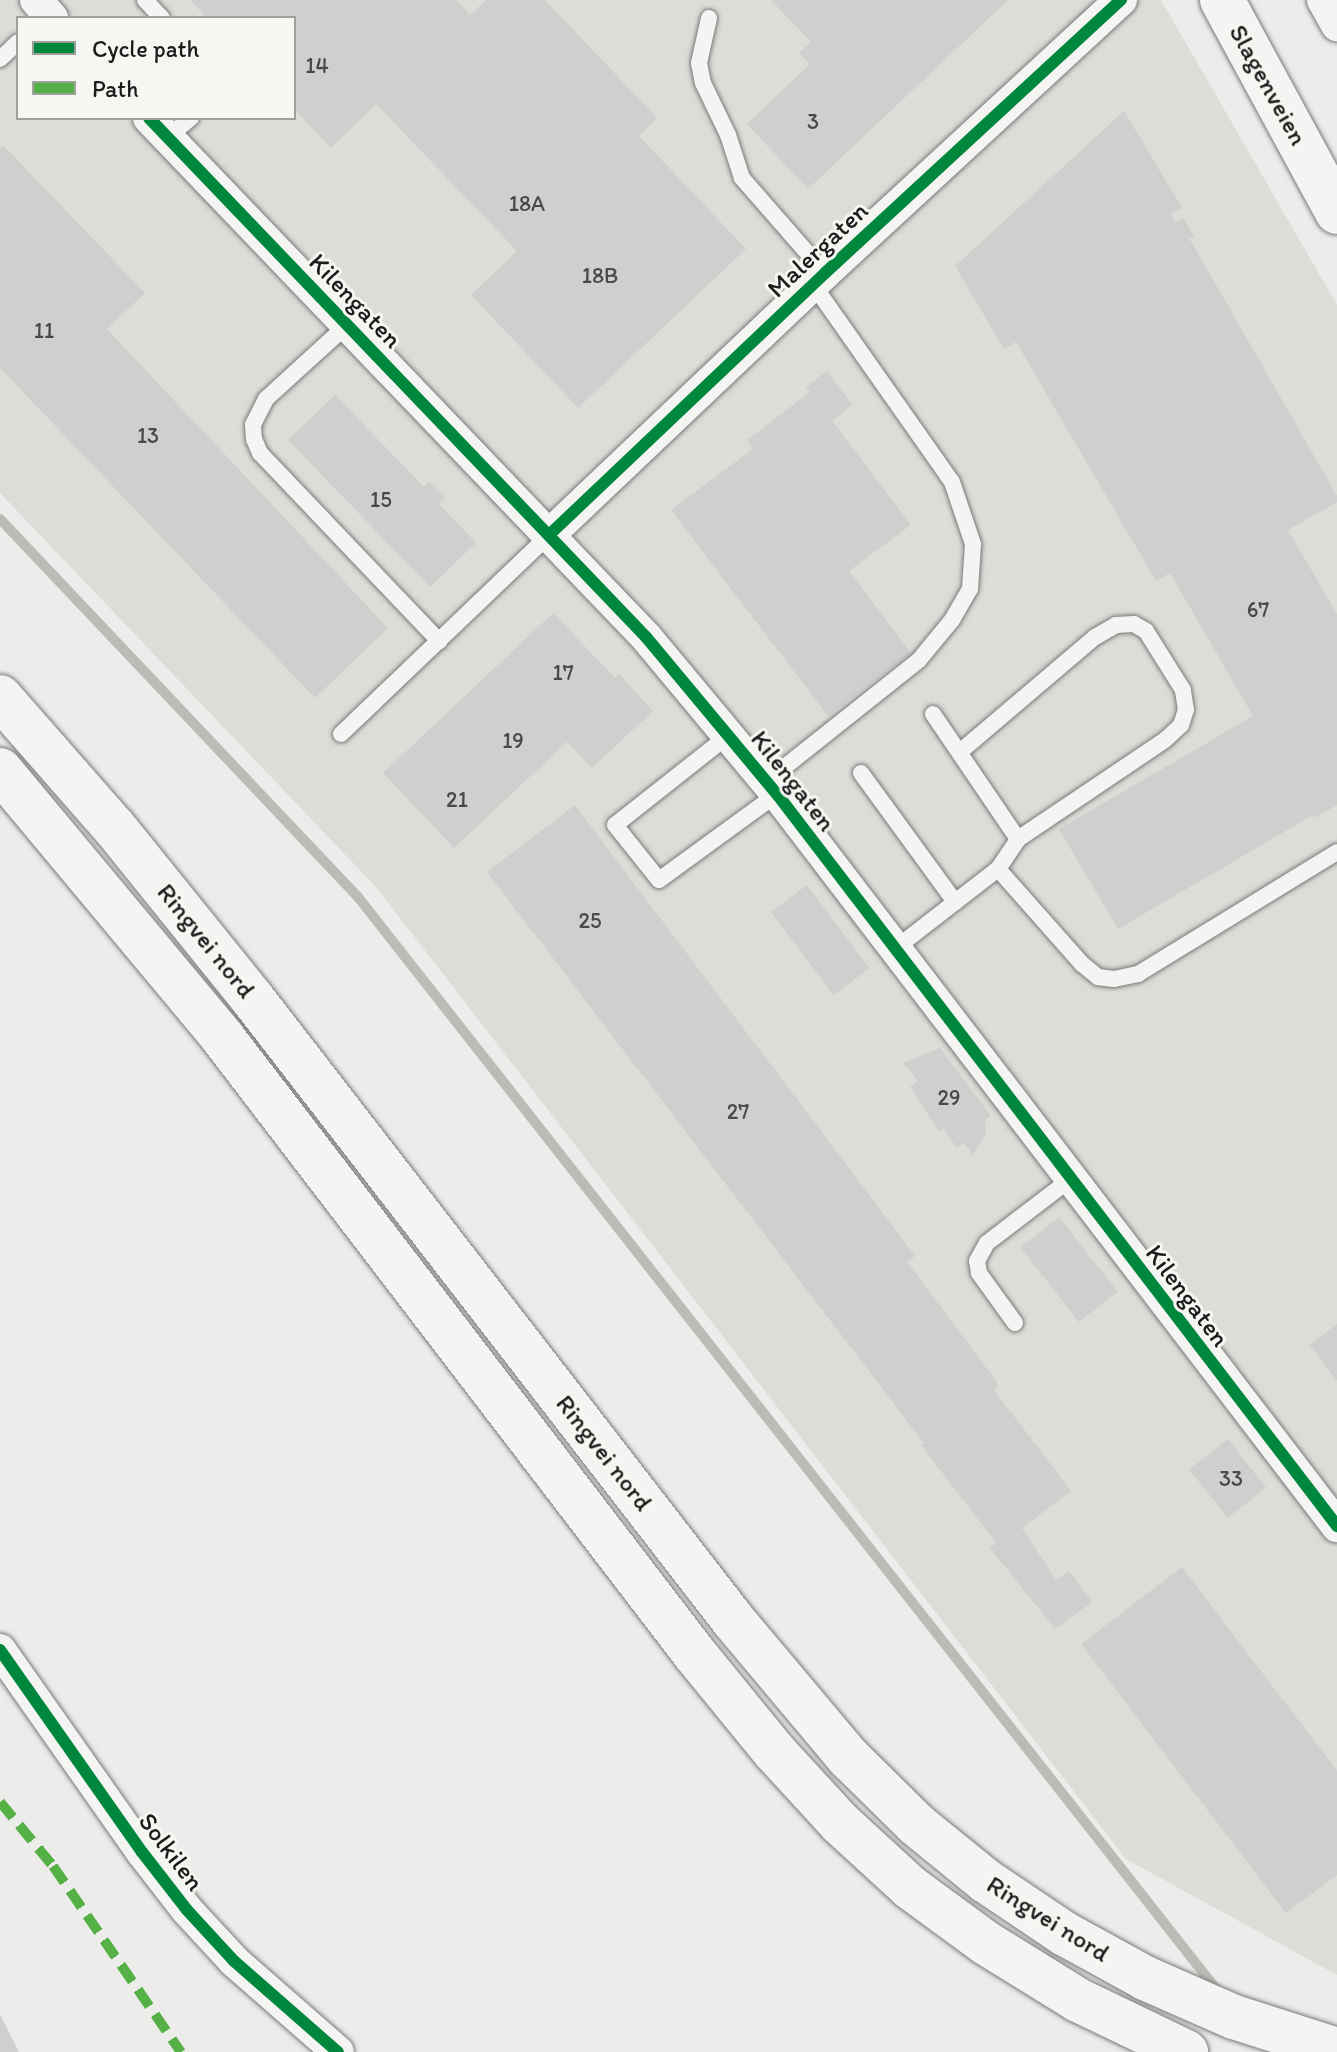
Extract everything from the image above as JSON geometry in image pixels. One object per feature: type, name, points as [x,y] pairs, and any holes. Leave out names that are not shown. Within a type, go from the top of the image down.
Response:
[{"type":"main road","name":"Slagenveien","points":[[1222,0],[1337,212]]},
{"type":"main road","name":"Ringvei nord","points":[[0,697],[114,827],[252,998],[733,1620],[849,1758],[917,1825],[986,1881],[1065,1934],[1145,1978],[1191,1998],[1290,2036],[1337,2050]]},
{"type":"main road","name":"Ringvei nord","points":[[0,770],[223,1038],[694,1653],[774,1751],[840,1823],[911,1888],[986,1943],[1078,2000],[1186,2052]]},
{"type":"street","name":"Malergaten","points":[[549,535],[819,278],[1121,0]]},
{"type":"street","points":[[1323,0],[1337,25]]},
{"type":"street","name":"Kilengaten","points":[[170,124],[347,325],[646,637],[729,735],[896,948],[1337,1526]]},
{"type":"street","name":"Solkilen","points":[[0,1650],[142,1852],[187,1910],[234,1961],[338,2052]]},
{"type":"lane","points":[[145,0],[160,16]]},
{"type":"lane","points":[[709,18],[699,63],[703,83],[728,135],[742,178],[819,278],[952,482],[973,544],[970,589],[952,620],[919,660],[772,788],[659,880],[615,825],[729,735]]},
{"type":"lane","points":[[0,59],[16,44]]},
{"type":"lane","points":[[347,325],[266,399],[253,425],[254,439],[260,453],[439,641]]},
{"type":"lane","points":[[341,734],[549,535]]},
{"type":"lane","points":[[896,948],[998,869],[1018,839],[1165,740],[1181,725],[1186,710],[1183,690],[1146,631],[1134,624],[1116,625],[1095,637],[960,752]]},
{"type":"lane","points":[[933,714],[1018,839]]},
{"type":"lane","points":[[861,773],[955,902]]},
{"type":"lane","points":[[998,869],[1082,964],[1098,977],[1114,979],[1138,974],[1337,852]]},
{"type":"lane","points":[[1015,1323],[979,1273],[977,1261],[987,1243],[1072,1178]]},
{"type":"shaded area","points":[[0,0],[1161,0],[1337,305],[1337,1975],[1126,1859],[376,887],[0,493]]},
{"type":"building","points":[[190,0],[457,0],[470,15],[486,0],[545,0],[657,118],[639,136],[746,249],[578,408],[471,295],[517,251],[376,104],[331,148],[296,111],[296,16],[205,16]]},
{"type":"building","points":[[771,0],[1008,0],[808,189],[747,124],[810,64],[799,53],[811,42]]},
{"type":"building","points":[[1124,111],[1182,208],[1171,214],[1176,222],[1183,218],[1194,236],[1188,240],[1337,496],[1337,502],[1288,530],[1337,614],[1337,805],[1314,818],[1313,815],[1118,929],[1059,829],[1253,716],[1170,573],[1156,581],[1016,342],[1004,349],[955,266]]},
{"type":"building","points":[[3,145],[145,293],[107,329],[388,628],[315,698],[0,368],[0,148]]},
{"type":"building","points":[[827,371],[852,405],[832,421],[911,525],[849,571],[911,653],[828,716],[671,510],[753,449],[747,440],[810,392],[806,387]]},
{"type":"building","points":[[335,395],[424,487],[429,482],[445,498],[439,504],[476,543],[430,587],[288,440]]},
{"type":"building","points":[[553,613],[615,678],[619,674],[653,711],[592,768],[567,742],[454,848],[383,773]]},
{"type":"building","points":[[575,805],[915,1256],[907,1262],[999,1385],[994,1390],[1071,1491],[1022,1528],[1056,1580],[1069,1571],[1092,1602],[1055,1629],[990,1548],[996,1543],[921,1445],[924,1443],[487,872]]},
{"type":"building","points":[[807,885],[870,968],[834,995],[771,912]]},
{"type":"building","points":[[940,1048],[991,1116],[985,1120],[986,1133],[973,1155],[964,1143],[957,1148],[943,1129],[939,1131],[910,1087],[918,1081],[903,1063]]},
{"type":"building","points":[[1059,1217],[1117,1292],[1079,1322],[1020,1247]]},
{"type":"building","points":[[1337,1324],[1337,1381],[1310,1345]]},
{"type":"building","points":[[1228,1439],[1266,1488],[1228,1518],[1189,1469]]},
{"type":"building","points":[[1182,1567],[1337,1771],[1337,1875],[1286,1913],[1081,1644]]},
{"type":"building","points":[[0,2014],[19,2052],[0,2052]]},
{"type":"waterway","points":[[0,519],[358,897],[1220,1994]]},
{"type":"marked path","points":[[0,1802],[53,1866],[181,2052]]},
{"type":"cycle path","points":[[549,535],[825,273],[1121,0]]},
{"type":"cycle path","points":[[151,120],[646,637],[777,794],[1337,1526]]},
{"type":"cycle path","points":[[0,1650],[142,1852],[187,1910],[234,1961],[338,2052]]}]
